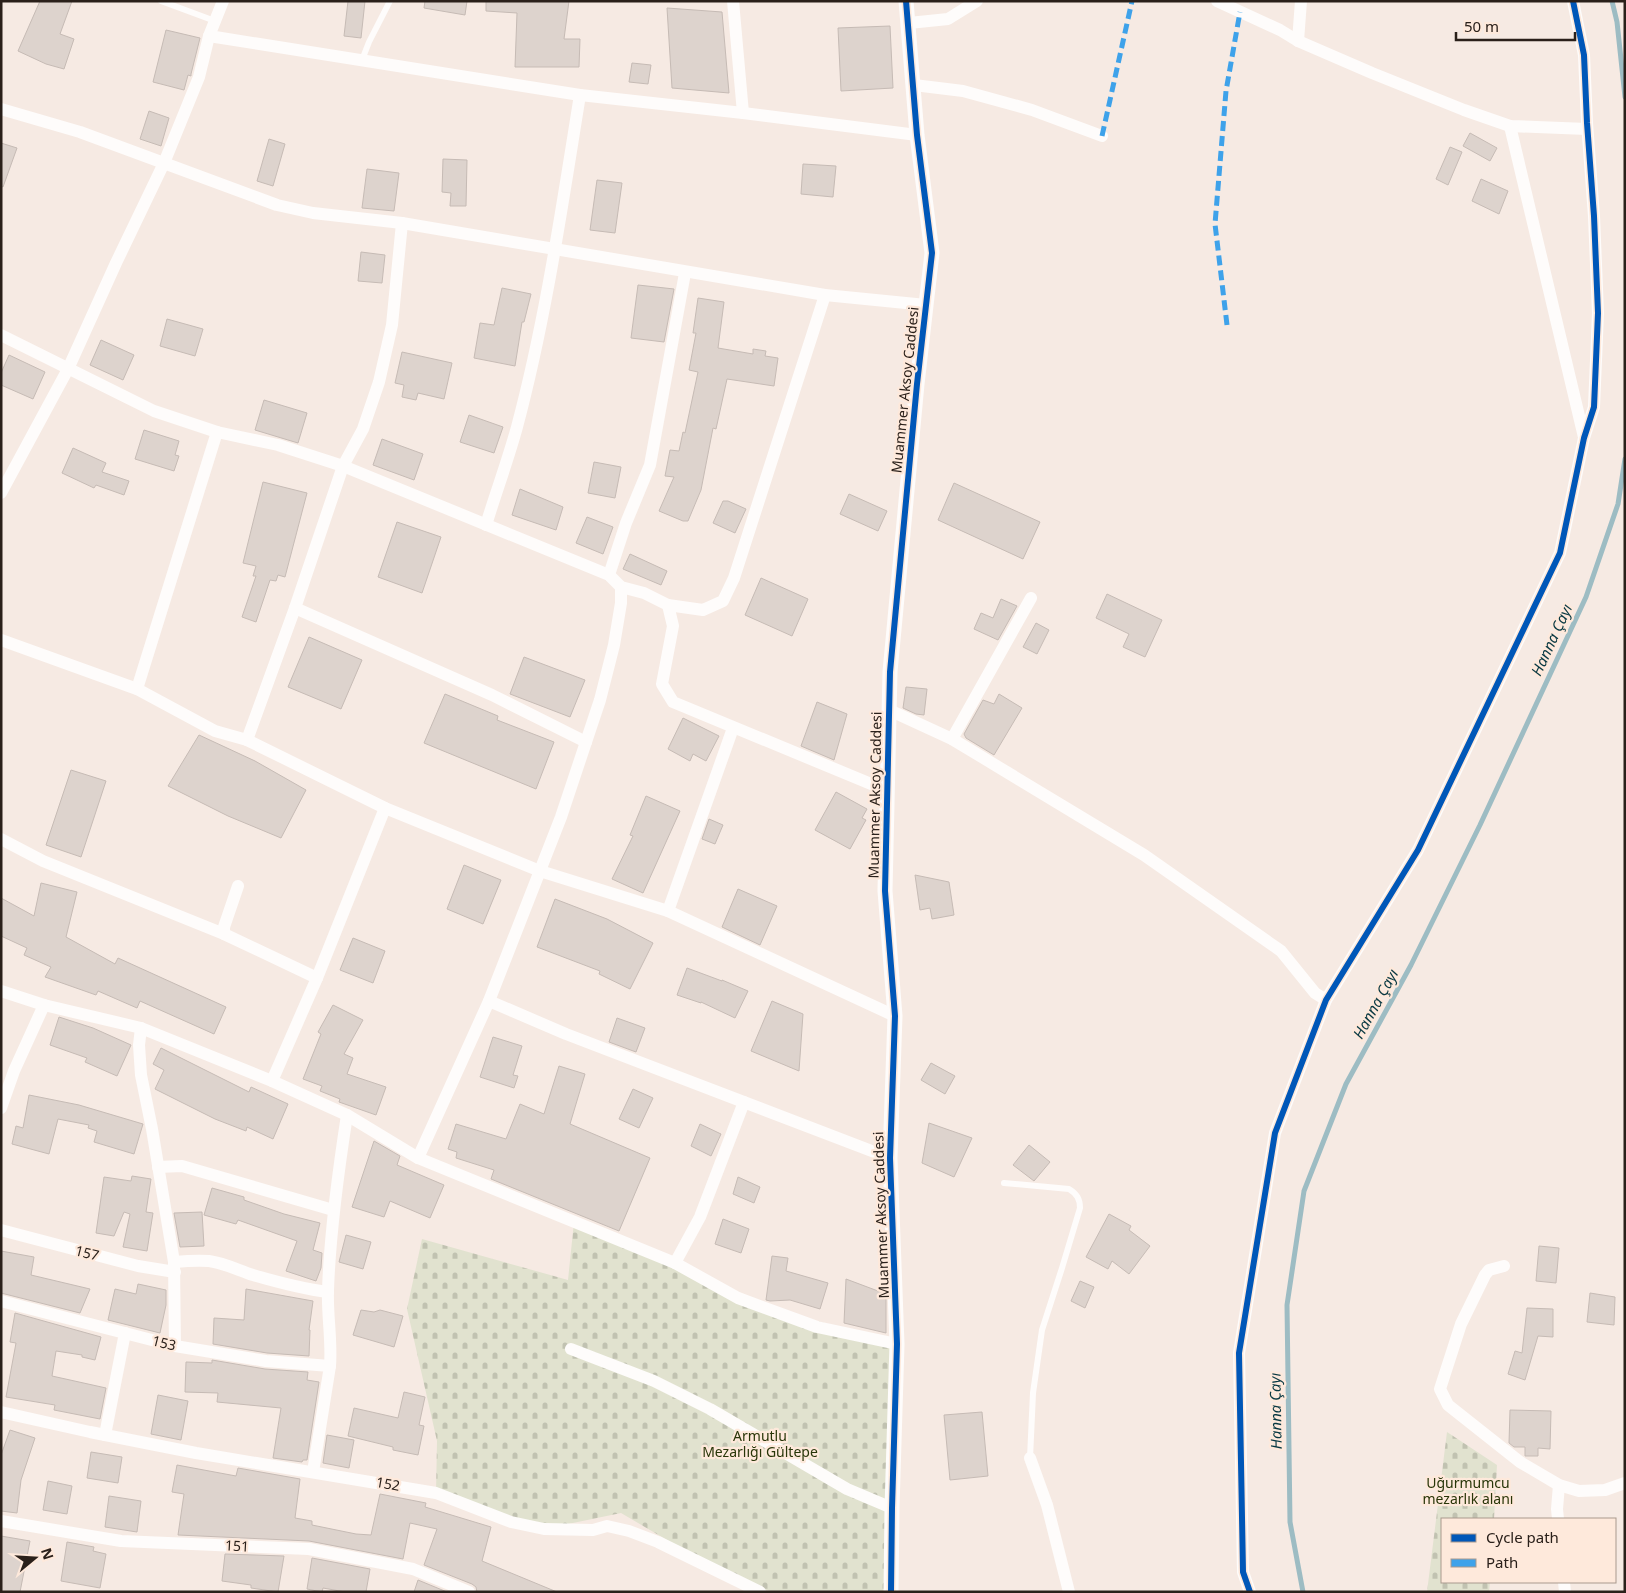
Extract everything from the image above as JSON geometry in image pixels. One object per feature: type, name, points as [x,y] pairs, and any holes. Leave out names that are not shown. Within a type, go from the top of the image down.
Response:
[{"type":"street","points":[[1,493],[68,369],[164,163],[199,77],[209,36],[223,1]]},
{"type":"street","points":[[733,1],[743,113]]},
{"type":"street","name":"Muammer Aksoy Caddesi","points":[[891,1592],[898,1344],[890,1158],[895,1016],[885,891],[889,710],[891,662],[917,384],[932,253],[918,135],[906,1]]},
{"type":"street","points":[[909,23],[948,18],[977,1]]},
{"type":"street","points":[[1217,1],[1280,30],[1298,41],[1464,110],[1510,126],[1587,130]]},
{"type":"street","points":[[1298,41],[1301,1]]},
{"type":"street","points":[[1250,1592],[1243,1572],[1239,1352],[1275,1133],[1326,1000],[1418,850],[1560,553],[1584,438],[1594,408],[1598,313],[1594,216],[1587,130],[1584,55],[1573,1]]},
{"type":"street","points":[[209,36],[580,95],[918,135]]},
{"type":"street","points":[[914,85],[964,91],[1032,110],[1102,136]]},
{"type":"street","points":[[486,525],[517,428],[544,309],[580,95]]},
{"type":"street","points":[[1,109],[80,132],[277,204],[313,213],[402,223],[685,273],[825,295],[926,305]]},
{"type":"street","points":[[1510,126],[1584,438]]},
{"type":"street","points":[[248,740],[343,466],[363,429],[379,382],[392,325],[402,223]]},
{"type":"street","points":[[609,575],[626,523],[650,466],[685,273]]},
{"type":"street","points":[[1,336],[154,411],[217,432],[278,445],[343,466],[609,575],[620,587],[644,593],[668,605],[702,610],[723,601],[734,578],[825,295]]},
{"type":"street","points":[[136,689],[217,432]]},
{"type":"street","points":[[418,1158],[489,1001],[561,817],[600,700],[614,645],[621,603],[620,587]]},
{"type":"street","points":[[952,739],[1031,598]]},
{"type":"street","points":[[668,605],[673,626],[662,684],[673,702],[888,791]]},
{"type":"street","points":[[295,608],[492,696],[586,742]]},
{"type":"street","points":[[1,640],[136,689],[215,731],[248,740],[385,808],[540,871],[668,911],[895,1016]]},
{"type":"street","points":[[889,710],[952,739],[1144,855],[1281,950],[1316,993],[1326,1000]]},
{"type":"street","points":[[668,911],[733,728]]},
{"type":"street","points":[[272,1081],[317,978],[385,808]]},
{"type":"street","points":[[1,839],[43,860],[224,934],[317,978]]},
{"type":"street","points":[[224,934],[224,926],[238,886]]},
{"type":"street","points":[[1,991],[44,1005],[141,1028],[272,1081],[347,1115],[418,1158],[675,1263],[738,1298],[817,1326],[898,1344]]},
{"type":"street","points":[[489,1001],[566,1034],[890,1158]]},
{"type":"street","points":[[1,1108],[14,1071],[44,1005]]},
{"type":"street","points":[[141,1028],[139,1045],[141,1075],[174,1267],[174,1346]]},
{"type":"street","points":[[675,1263],[700,1217],[744,1102]]},
{"type":"street","points":[[313,1472],[332,1352],[328,1292],[333,1210],[347,1115]]},
{"type":"street","points":[[158,1167],[182,1166],[333,1210]]},
{"type":"street","name":"157","points":[[1,1230],[138,1266],[174,1267],[209,1261],[228,1265],[282,1283],[328,1292]]},
{"type":"street","points":[[1504,1266],[1489,1270],[1485,1275],[1461,1324],[1440,1390],[1448,1405],[1520,1462],[1559,1486],[1578,1491],[1605,1490],[1625,1483]]},
{"type":"street","name":"153","points":[[1,1302],[174,1346],[266,1361],[330,1366]]},
{"type":"street","points":[[105,1435],[125,1332]]},
{"type":"street","points":[[571,1348],[654,1381],[710,1409],[847,1489],[892,1508]]},
{"type":"street","name":"152","points":[[1,1412],[196,1453],[436,1493],[511,1522],[544,1529],[593,1530],[607,1526],[629,1531],[658,1542],[760,1592]]},
{"type":"street","points":[[1030,1458],[1047,1505],[1069,1592]]},
{"type":"street","points":[[1558,1518],[1559,1486]]},
{"type":"street","name":"151","points":[[1,1521],[121,1541],[309,1550],[413,1568],[469,1592]]},
{"type":"lane","points":[[161,1],[215,21]]},
{"type":"lane","points":[[362,60],[390,1]]},
{"type":"lane","points":[[1004,1183],[1069,1189],[1074,1192],[1080,1202],[1080,1208],[1042,1330],[1033,1392],[1030,1458]]},
{"type":"green space","name":"Armutlu Mezarlığı Gültepe","points":[[574,1222],[738,1298],[897,1344],[887,1592],[775,1592],[742,1584],[621,1513],[544,1529],[436,1493],[437,1441],[407,1309],[422,1239],[568,1280]]},
{"type":"green space","name":"Uğurmumcu mezarlık alanı","points":[[1447,1432],[1497,1465],[1494,1518],[1441,1518],[1441,1583],[1490,1583],[1489,1592],[1427,1592]]},
{"type":"building","points":[[40,1],[72,1],[60,34],[74,39],[64,69],[46,64],[18,51]]},
{"type":"building","points":[[348,1],[365,1],[361,38],[344,36]]},
{"type":"building","points":[[425,1],[467,1],[465,15],[424,8]]},
{"type":"building","points":[[486,1],[569,1],[564,39],[580,39],[579,67],[515,67],[517,13],[486,11]]},
{"type":"building","points":[[667,8],[722,12],[729,93],[672,88]]},
{"type":"building","points":[[890,26],[893,88],[841,91],[838,28]]},
{"type":"building","points":[[166,30],[200,38],[191,76],[188,75],[184,90],[153,82]]},
{"type":"building","points":[[632,63],[651,65],[648,84],[629,82]]},
{"type":"building","points":[[149,111],[169,118],[161,146],[140,139]]},
{"type":"building","points":[[1470,133],[1497,148],[1490,161],[1463,146]]},
{"type":"building","points":[[269,139],[285,144],[273,186],[257,181]]},
{"type":"building","points":[[1,143],[17,148],[3,187],[1,186]]},
{"type":"building","points":[[1450,147],[1462,152],[1448,185],[1436,179]]},
{"type":"building","points":[[443,159],[467,160],[466,206],[450,206],[451,193],[442,192]]},
{"type":"building","points":[[803,164],[836,166],[833,197],[801,194]]},
{"type":"building","points":[[367,169],[399,173],[394,211],[362,208]]},
{"type":"building","points":[[1481,179],[1508,191],[1499,214],[1472,201]]},
{"type":"building","points":[[597,180],[622,183],[615,233],[590,230]]},
{"type":"building","points":[[361,252],[385,255],[382,283],[358,281]]},
{"type":"building","points":[[638,285],[674,289],[664,342],[631,338]]},
{"type":"building","points":[[502,288],[531,294],[524,322],[522,322],[515,366],[474,358],[480,323],[494,325]]},
{"type":"building","points":[[698,298],[724,302],[718,348],[753,354],[753,349],[766,351],[765,356],[778,358],[774,386],[727,379],[716,429],[713,428],[701,490],[688,521],[683,521],[659,511],[674,477],[665,476],[670,450],[679,451],[683,432],[685,433],[698,372],[689,370],[696,333],[693,333]]},
{"type":"building","points":[[167,319],[203,329],[195,356],[160,346]]},
{"type":"building","points":[[101,340],[134,355],[123,380],[90,365]]},
{"type":"building","points":[[402,352],[452,363],[444,399],[418,393],[416,400],[402,397],[404,385],[395,383]]},
{"type":"building","points":[[9,355],[45,372],[33,399],[1,385],[1,373]]},
{"type":"building","points":[[264,400],[307,413],[298,443],[255,430]]},
{"type":"building","points":[[469,415],[503,427],[494,453],[460,442]]},
{"type":"building","points":[[144,430],[179,441],[175,455],[179,456],[174,471],[135,459]]},
{"type":"building","points":[[382,439],[423,454],[414,480],[373,465]]},
{"type":"building","points":[[73,448],[106,463],[102,472],[129,481],[124,495],[96,485],[94,488],[62,473]]},
{"type":"building","points":[[594,462],[621,467],[615,498],[588,493]]},
{"type":"building","points":[[263,482],[307,493],[285,577],[278,575],[276,581],[270,580],[256,622],[242,617],[256,576],[253,576],[256,566],[243,563]]},
{"type":"building","points":[[954,483],[1040,522],[1023,559],[938,520]]},
{"type":"building","points":[[520,489],[563,507],[556,530],[512,515]]},
{"type":"building","points":[[849,494],[887,511],[878,531],[840,514]]},
{"type":"building","points":[[723,501],[728,501],[746,509],[735,533],[713,523]]},
{"type":"building","points":[[587,517],[613,527],[603,554],[576,543]]},
{"type":"building","points":[[397,522],[441,537],[422,593],[378,577]]},
{"type":"building","points":[[630,554],[667,571],[661,585],[623,569]]},
{"type":"building","points":[[761,578],[808,599],[792,636],[745,615]]},
{"type":"building","points":[[1107,594],[1162,620],[1145,657],[1123,647],[1129,634],[1096,618]]},
{"type":"building","points":[[1001,599],[1017,606],[998,640],[974,629],[981,613],[993,618]]},
{"type":"building","points":[[1036,623],[1049,630],[1037,654],[1023,647]]},
{"type":"building","points":[[309,637],[362,660],[341,709],[288,687]]},
{"type":"building","points":[[524,657],[585,680],[570,717],[510,694]]},
{"type":"building","points":[[906,687],[927,689],[924,715],[916,714],[903,708]]},
{"type":"building","points":[[445,694],[498,716],[497,720],[554,742],[536,789],[424,743]]},
{"type":"building","points":[[999,694],[1022,708],[994,755],[966,738],[964,734],[983,700],[994,704]]},
{"type":"building","points":[[817,702],[847,714],[834,760],[801,746]]},
{"type":"building","points":[[683,718],[719,736],[706,761],[693,754],[690,761],[668,749]]},
{"type":"building","points":[[199,735],[255,761],[306,790],[281,838],[228,816],[168,786]]},
{"type":"building","points":[[71,770],[106,781],[81,857],[46,845]]},
{"type":"building","points":[[836,792],[867,809],[862,818],[866,820],[850,849],[815,830]]},
{"type":"building","points":[[646,796],[680,811],[643,893],[612,879],[633,836],[630,835]]},
{"type":"building","points":[[709,819],[723,825],[715,844],[702,839]]},
{"type":"building","points":[[464,865],[501,880],[483,924],[447,909]]},
{"type":"building","points":[[915,875],[949,882],[954,915],[932,919],[930,908],[920,910]]},
{"type":"building","points":[[41,883],[77,892],[66,937],[115,964],[118,958],[226,1007],[214,1034],[140,1001],[137,1008],[98,991],[96,995],[45,977],[51,967],[24,955],[27,948],[1,936],[1,898],[34,916]]},
{"type":"building","points":[[738,889],[777,906],[760,945],[722,927]]},
{"type":"building","points":[[555,899],[607,919],[653,943],[630,989],[599,974],[600,971],[537,947]]},
{"type":"building","points":[[353,938],[385,951],[373,983],[340,970]]},
{"type":"building","points":[[687,968],[748,991],[735,1018],[701,1002],[677,995]]},
{"type":"building","points":[[772,1001],[803,1014],[799,1071],[751,1051]]},
{"type":"building","points":[[333,1005],[363,1020],[344,1054],[353,1058],[347,1074],[386,1087],[376,1115],[339,1102],[340,1099],[320,1091],[322,1086],[303,1079],[321,1034],[318,1032]]},
{"type":"building","points":[[59,1017],[93,1028],[131,1045],[117,1076],[85,1062],[87,1058],[50,1045]]},
{"type":"building","points":[[617,1018],[645,1028],[636,1052],[609,1042]]},
{"type":"building","points":[[493,1037],[522,1046],[513,1075],[518,1076],[514,1088],[480,1077]]},
{"type":"building","points":[[161,1048],[249,1092],[251,1087],[288,1104],[273,1139],[247,1127],[246,1131],[215,1119],[155,1089],[164,1070],[153,1064]]},
{"type":"building","points":[[931,1063],[955,1076],[945,1094],[921,1080]]},
{"type":"building","points":[[559,1066],[585,1074],[570,1124],[650,1158],[619,1231],[491,1179],[494,1170],[456,1158],[457,1152],[448,1149],[456,1124],[506,1139],[520,1104],[544,1114]]},
{"type":"building","points":[[633,1089],[653,1098],[639,1128],[619,1119]]},
{"type":"building","points":[[29,1095],[79,1105],[143,1124],[134,1154],[94,1142],[97,1131],[88,1128],[89,1125],[58,1119],[49,1154],[12,1144],[16,1126],[23,1128]]},
{"type":"building","points":[[929,1123],[972,1138],[954,1177],[922,1163]]},
{"type":"building","points":[[700,1124],[721,1134],[711,1156],[691,1146]]},
{"type":"building","points":[[374,1141],[400,1156],[397,1165],[444,1185],[430,1218],[390,1201],[384,1217],[352,1207]]},
{"type":"building","points":[[1029,1145],[1050,1162],[1034,1181],[1013,1165]]},
{"type":"building","points":[[132,1176],[151,1179],[146,1212],[153,1213],[147,1251],[123,1247],[130,1214],[124,1212],[114,1236],[96,1233],[104,1177],[131,1181]]},
{"type":"building","points":[[738,1177],[760,1187],[754,1203],[733,1194]]},
{"type":"building","points":[[212,1188],[244,1197],[244,1200],[284,1214],[320,1223],[313,1250],[322,1253],[321,1268],[316,1281],[286,1271],[297,1241],[238,1220],[236,1224],[204,1215]]},
{"type":"building","points":[[202,1212],[204,1246],[180,1247],[174,1213]]},
{"type":"building","points":[[1109,1214],[1131,1226],[1129,1230],[1150,1246],[1129,1274],[1112,1261],[1108,1269],[1086,1257]]},
{"type":"building","points":[[723,1219],[749,1229],[741,1253],[715,1244]]},
{"type":"building","points":[[346,1235],[371,1242],[363,1269],[339,1262]]},
{"type":"building","points":[[1539,1246],[1559,1248],[1556,1283],[1536,1281]]},
{"type":"building","points":[[1,1251],[34,1257],[31,1275],[90,1289],[80,1313],[1,1293]]},
{"type":"building","points":[[772,1256],[788,1258],[786,1271],[828,1283],[820,1309],[790,1300],[766,1300]]},
{"type":"building","points":[[846,1279],[886,1294],[886,1333],[844,1323]]},
{"type":"building","points":[[1080,1281],[1094,1287],[1085,1308],[1071,1301]]},
{"type":"building","points":[[138,1284],[166,1290],[166,1305],[160,1333],[108,1320],[115,1289],[136,1294]]},
{"type":"building","points":[[246,1289],[313,1301],[309,1330],[309,1356],[267,1353],[213,1344],[214,1318],[244,1320]]},
{"type":"building","points":[[1590,1293],[1615,1297],[1614,1325],[1587,1322]]},
{"type":"building","points":[[1527,1308],[1553,1309],[1553,1337],[1538,1336],[1525,1380],[1508,1374],[1515,1351],[1522,1353]]},
{"type":"building","points":[[361,1310],[374,1312],[380,1310],[403,1316],[394,1347],[353,1335]]},
{"type":"building","points":[[15,1313],[101,1337],[95,1360],[82,1357],[82,1355],[56,1351],[52,1376],[106,1388],[100,1419],[54,1410],[55,1405],[6,1397],[16,1343],[10,1342]]},
{"type":"building","points":[[212,1360],[265,1369],[308,1372],[307,1380],[319,1382],[307,1460],[302,1462],[273,1458],[281,1408],[217,1402],[218,1393],[185,1392],[186,1362],[212,1363]]},
{"type":"building","points":[[404,1392],[425,1397],[419,1425],[424,1426],[418,1455],[393,1450],[393,1447],[348,1436],[354,1408],[398,1418]]},
{"type":"building","points":[[158,1395],[188,1401],[181,1440],[151,1434]]},
{"type":"building","points":[[1510,1410],[1551,1411],[1550,1449],[1538,1448],[1538,1456],[1525,1456],[1525,1447],[1514,1447],[1509,1443]]},
{"type":"building","points":[[982,1412],[988,1476],[950,1480],[944,1415]]},
{"type":"building","points":[[10,1430],[35,1438],[21,1480],[17,1513],[1,1511],[1,1455]]},
{"type":"building","points":[[327,1435],[354,1440],[349,1468],[323,1463]]},
{"type":"building","points":[[91,1452],[122,1457],[118,1483],[87,1478]]},
{"type":"building","points":[[177,1465],[236,1476],[238,1468],[300,1479],[295,1518],[312,1521],[312,1525],[356,1534],[371,1535],[380,1494],[426,1503],[425,1507],[491,1527],[482,1561],[557,1592],[477,1592],[476,1587],[472,1584],[424,1565],[437,1529],[410,1523],[403,1559],[309,1541],[178,1535],[184,1494],[172,1492]]},
{"type":"building","points":[[48,1481],[72,1486],[67,1514],[43,1510]]},
{"type":"building","points":[[109,1496],[141,1501],[137,1532],[105,1527]]},
{"type":"building","points":[[1,1536],[30,1541],[20,1592],[1,1592]]},
{"type":"building","points":[[67,1542],[94,1547],[93,1551],[106,1554],[100,1588],[61,1581]]},
{"type":"building","points":[[225,1554],[284,1556],[278,1592],[251,1588],[251,1585],[222,1581]]},
{"type":"building","points":[[312,1558],[370,1569],[366,1592],[345,1592],[323,1588],[322,1592],[307,1589]]},
{"type":"building","points":[[418,1580],[447,1592],[414,1592]]},
{"type":"waterway","name":"Hanna Çayı","points":[[1612,1],[1617,22],[1625,97]]},
{"type":"waterway","name":"Hanna Çayı","points":[[1303,1592],[1290,1522],[1287,1305],[1304,1191],[1346,1084],[1411,965],[1480,825],[1586,597],[1618,504],[1625,459]]},
{"type":"marked path","points":[[1102,136],[1132,1]]},
{"type":"marked path","points":[[1227,325],[1215,224],[1226,91],[1240,12]]},
{"type":"cycle path","points":[[891,1592],[897,1344],[890,1158],[895,1016],[885,891],[890,672],[917,384],[932,253],[917,135],[906,1]]},
{"type":"cycle path","points":[[1250,1592],[1243,1572],[1239,1353],[1275,1133],[1326,1000],[1418,850],[1560,553],[1584,438],[1594,407],[1598,313],[1594,216],[1584,55],[1573,1]]}]
